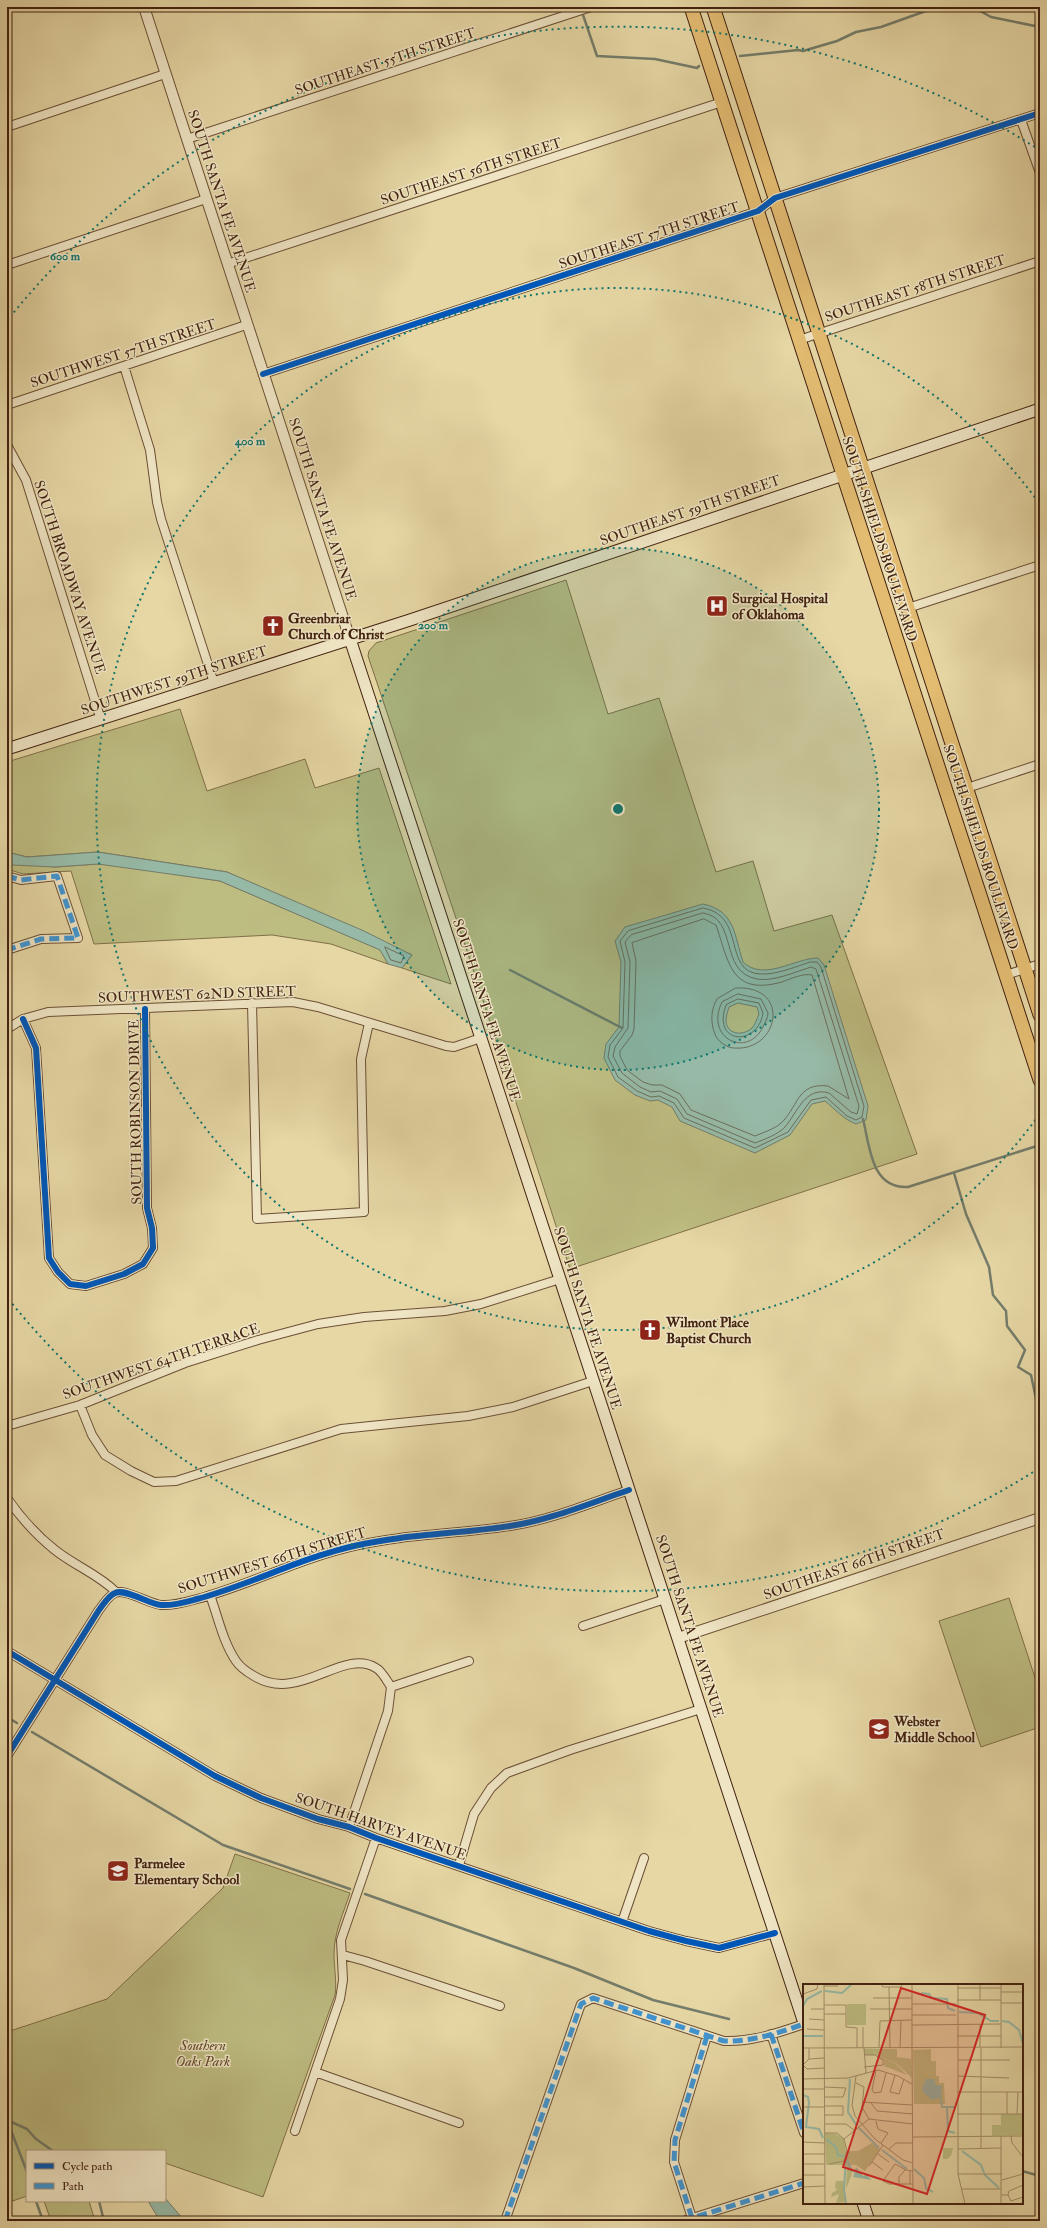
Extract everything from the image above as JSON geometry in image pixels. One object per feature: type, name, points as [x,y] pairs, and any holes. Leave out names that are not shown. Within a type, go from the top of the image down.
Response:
[{"type":"main road","name":"SOUTH SHIELDS BOULEVARD","points":[[691,7],[1040,1080]]},
{"type":"main road","name":"SOUTH SHIELDS BOULEVARD","points":[[713,7],[1040,1015]]},
{"type":"main road","name":"SOUTHEAST 59TH STREET","points":[[350,639],[843,475],[862,467],[1040,409]]},
{"type":"main road","name":"SOUTHWEST 59TH STREET","points":[[7,749],[350,639]]},
{"type":"main road","name":"SOUTH SANTA FE AVENUE","points":[[350,639],[803,2020]]},
{"type":"main road","points":[[925,726],[945,720]]},
{"type":"main road","points":[[863,2204],[869,2221]]},
{"type":"street","name":"SOUTH SANTA FE AVENUE","points":[[144,7],[246,325],[350,639]]},
{"type":"street","name":"SOUTHEAST 55TH STREET","points":[[187,139],[591,7]]},
{"type":"street","points":[[7,127],[165,74]]},
{"type":"street","name":"SOUTHEAST 56TH STREET","points":[[227,264],[722,102]]},
{"type":"street","name":"SOUTHEAST 57TH STREET","points":[[263,374],[758,211],[775,198],[1040,113]]},
{"type":"street","points":[[1021,120],[1040,173]]},
{"type":"street","points":[[7,265],[206,199]]},
{"type":"street","name":"SOUTHEAST 58TH STREET","points":[[799,340],[1040,261]]},
{"type":"street","name":"SOUTHWEST 57TH STREET","points":[[7,405],[246,325]]},
{"type":"street","points":[[124,366],[150,450],[156,502],[214,683]]},
{"type":"street","name":"SOUTH BROADWAY AVENUE","points":[[7,445],[26,480],[101,720]]},
{"type":"street","points":[[908,608],[1040,565]]},
{"type":"street","points":[[967,788],[1040,764]]},
{"type":"street","points":[[7,876],[21,880],[57,876],[78,938],[41,939],[7,950]]},
{"type":"street","points":[[1006,975],[1040,964]]},
{"type":"street","points":[[252,1003],[257,1219],[364,1212],[361,1060],[369,1023]]},
{"type":"street","name":"SOUTHWEST 62ND STREET","points":[[7,1029],[23,1019],[48,1012],[145,1009],[252,1003],[306,1004],[446,1046],[454,1047],[481,1038]]},
{"type":"street","name":"SOUTH ROBINSON DRIVE","points":[[23,1019],[36,1048],[46,1235],[49,1258],[70,1284],[86,1286],[103,1281],[143,1264],[153,1248],[147,1194],[145,1009]]},
{"type":"street","name":"SOUTHWEST 64TH TERRACE","points":[[7,1426],[80,1404],[185,1363],[258,1340],[318,1324],[364,1317],[445,1311],[481,1304],[560,1279]]},
{"type":"street","points":[[80,1404],[92,1435],[105,1455],[154,1482],[176,1481],[341,1429],[468,1416],[513,1407],[593,1381]]},
{"type":"street","name":"SOUTHWEST 66TH STREET","points":[[116,1592],[126,1593],[142,1600],[161,1605],[182,1602],[210,1595],[315,1557],[353,1546],[384,1540],[511,1526],[539,1519],[629,1490]]},
{"type":"street","points":[[7,1498],[28,1526],[56,1551],[104,1580],[116,1592],[110,1596],[99,1610],[54,1679],[7,1756]]},
{"type":"street","name":"SOUTHEAST 66TH STREET","points":[[678,1638],[1040,1518]]},
{"type":"street","points":[[210,1595],[227,1643],[236,1661],[246,1671],[262,1681],[277,1685],[294,1683],[351,1663],[363,1663],[377,1668],[391,1687],[388,1711],[350,1826]]},
{"type":"street","points":[[583,1626],[665,1599]]},
{"type":"street","name":"SOUTH HARVEY AVENUE","points":[[7,1651],[216,1776],[261,1798],[318,1819],[350,1826],[376,1838],[459,1865],[649,1931],[719,1948],[775,1933]]},
{"type":"street","points":[[391,1687],[470,1661]]},
{"type":"street","points":[[459,1865],[474,1814],[491,1788],[507,1773],[570,1750],[701,1708]]},
{"type":"street","points":[[295,2131],[340,1999],[343,1980],[343,1955],[340,1940],[376,1838]]},
{"type":"street","points":[[622,1922],[644,1858]]},
{"type":"street","points":[[343,1955],[500,2006]]},
{"type":"street","points":[[504,2221],[581,2004],[593,1998],[724,2041],[738,2042],[771,2034],[803,2023]]},
{"type":"street","points":[[771,2034],[803,2130]]},
{"type":"street","points":[[692,2218],[674,2162],[674,2140],[707,2036]]},
{"type":"street","points":[[315,2072],[459,2123]]},
{"type":"street","points":[[683,2221],[803,2183]]},
{"type":"green space","points":[[566,580],[608,714],[659,698],[716,872],[753,861],[774,931],[832,915],[917,1154],[570,1269],[466,948],[368,656],[369,651],[376,643]]},
{"type":"green space","points":[[180,709],[207,791],[305,759],[315,788],[379,768],[451,984],[402,968],[412,955],[227,872],[98,852],[27,857],[7,852],[7,762]]},
{"type":"green space","points":[[7,863],[55,867],[98,864],[122,866],[220,881],[381,950],[388,964],[331,944],[272,935],[94,944],[71,871],[23,874],[7,869]]},
{"type":"green space","points":[[1009,1598],[1040,1693],[1040,1727],[981,1747],[939,1621]]},
{"type":"green space","name":"Southern Oaks Park","points":[[235,1854],[350,1893],[337,1930],[334,1946],[336,1985],[335,1995],[263,2197],[166,2163],[166,2150],[26,2150],[26,2196],[7,2203],[7,2032],[107,1999],[223,1888]]},
{"type":"green space","points":[[44,2202],[89,2202],[95,2221],[51,2221]]},
{"type":"water","points":[[7,852],[27,857],[98,852],[227,872],[364,931],[412,955],[402,968],[388,964],[380,950],[220,881],[98,864],[55,867],[12,865],[7,863]]},
{"type":"water","points":[[703,904],[714,907],[727,918],[735,933],[743,962],[751,968],[770,970],[800,961],[818,958],[824,965],[868,1106],[866,1120],[856,1124],[843,1117],[825,1101],[812,1104],[790,1135],[755,1153],[680,1121],[672,1107],[658,1100],[650,1101],[635,1095],[615,1080],[604,1058],[606,1044],[619,1027],[621,962],[615,941],[625,927]],"holes":[[[738,1003],[757,1007],[759,1014],[752,1028],[744,1033],[735,1033],[729,1028],[726,1020],[729,1007]]]},
{"type":"water","points":[[166,2199],[183,2219],[187,2221],[160,2221],[149,2202],[166,2202]]},
{"type":"waterway","points":[[740,56],[798,50],[803,51],[837,41],[856,32],[881,27],[937,7]]},
{"type":"waterway","points":[[973,7],[991,17],[1040,27]]},
{"type":"waterway","points":[[582,12],[597,56],[655,59],[697,68],[699,66]]},
{"type":"waterway","points":[[510,970],[622,1028]]},
{"type":"waterway","points":[[863,1119],[874,1164],[879,1174],[886,1181],[896,1186],[908,1187],[1040,1145]]},
{"type":"waterway","points":[[954,1173],[966,1214],[989,1267],[993,1295],[1006,1311],[1007,1326],[1025,1350],[1018,1367],[1031,1375],[1040,1418]]},
{"type":"waterway","points":[[7,1717],[17,1723]]},
{"type":"waterway","points":[[32,1732],[223,1845],[350,1889]]},
{"type":"waterway","points":[[365,1894],[574,1968],[653,2000],[729,2019]]},
{"type":"waterway","points":[[7,2120],[27,2129],[36,2139],[52,2150]]},
{"type":"waterway","points":[[7,2120],[26,2169]]},
{"type":"waterway","points":[[1023,2171],[1040,2176]]},
{"type":"waterway","points":[[36,2202],[43,2221]]},
{"type":"waterway","points":[[99,2202],[104,2221]]},
{"type":"marked path","points":[[7,876],[21,880],[57,876],[78,938],[41,939],[7,950]]},
{"type":"marked path","points":[[505,2221],[581,2004],[593,1998],[724,2041],[744,2040],[774,2034],[803,2024]]},
{"type":"marked path","points":[[771,2034],[803,2130]]},
{"type":"marked path","points":[[692,2218],[674,2162],[675,2140],[707,2036]]},
{"type":"marked path","points":[[683,2221],[803,2183]]},
{"type":"cycle path","points":[[263,374],[758,211],[775,198],[1040,113]]},
{"type":"cycle path","points":[[23,1019],[36,1048],[49,1258],[58,1272],[70,1284],[86,1286],[124,1274],[143,1264],[153,1248],[152,1228],[147,1208],[145,1009]]},
{"type":"cycle path","points":[[7,1756],[99,1610],[112,1594],[119,1592],[131,1594],[161,1605],[179,1604],[217,1593],[334,1551],[373,1542],[491,1529],[540,1520],[629,1490]]},
{"type":"cycle path","points":[[7,1651],[215,1776],[261,1798],[318,1819],[349,1827],[376,1838],[649,1931],[686,1941],[719,1948],[775,1933]]},
{"type":"place","name":"Surgical Hospital of Oklahoma","points":[[717,606]]},
{"type":"place","name":"Greenbriar Church of Christ","points":[[273,626]]},
{"type":"place","name":"Wilmont Place Baptist Church","points":[[650,1330]]},
{"type":"place","name":"Webster Middle School","points":[[879,1729]]},
{"type":"place","name":"Parmelee Elementary School","points":[[118,1871]]}]
